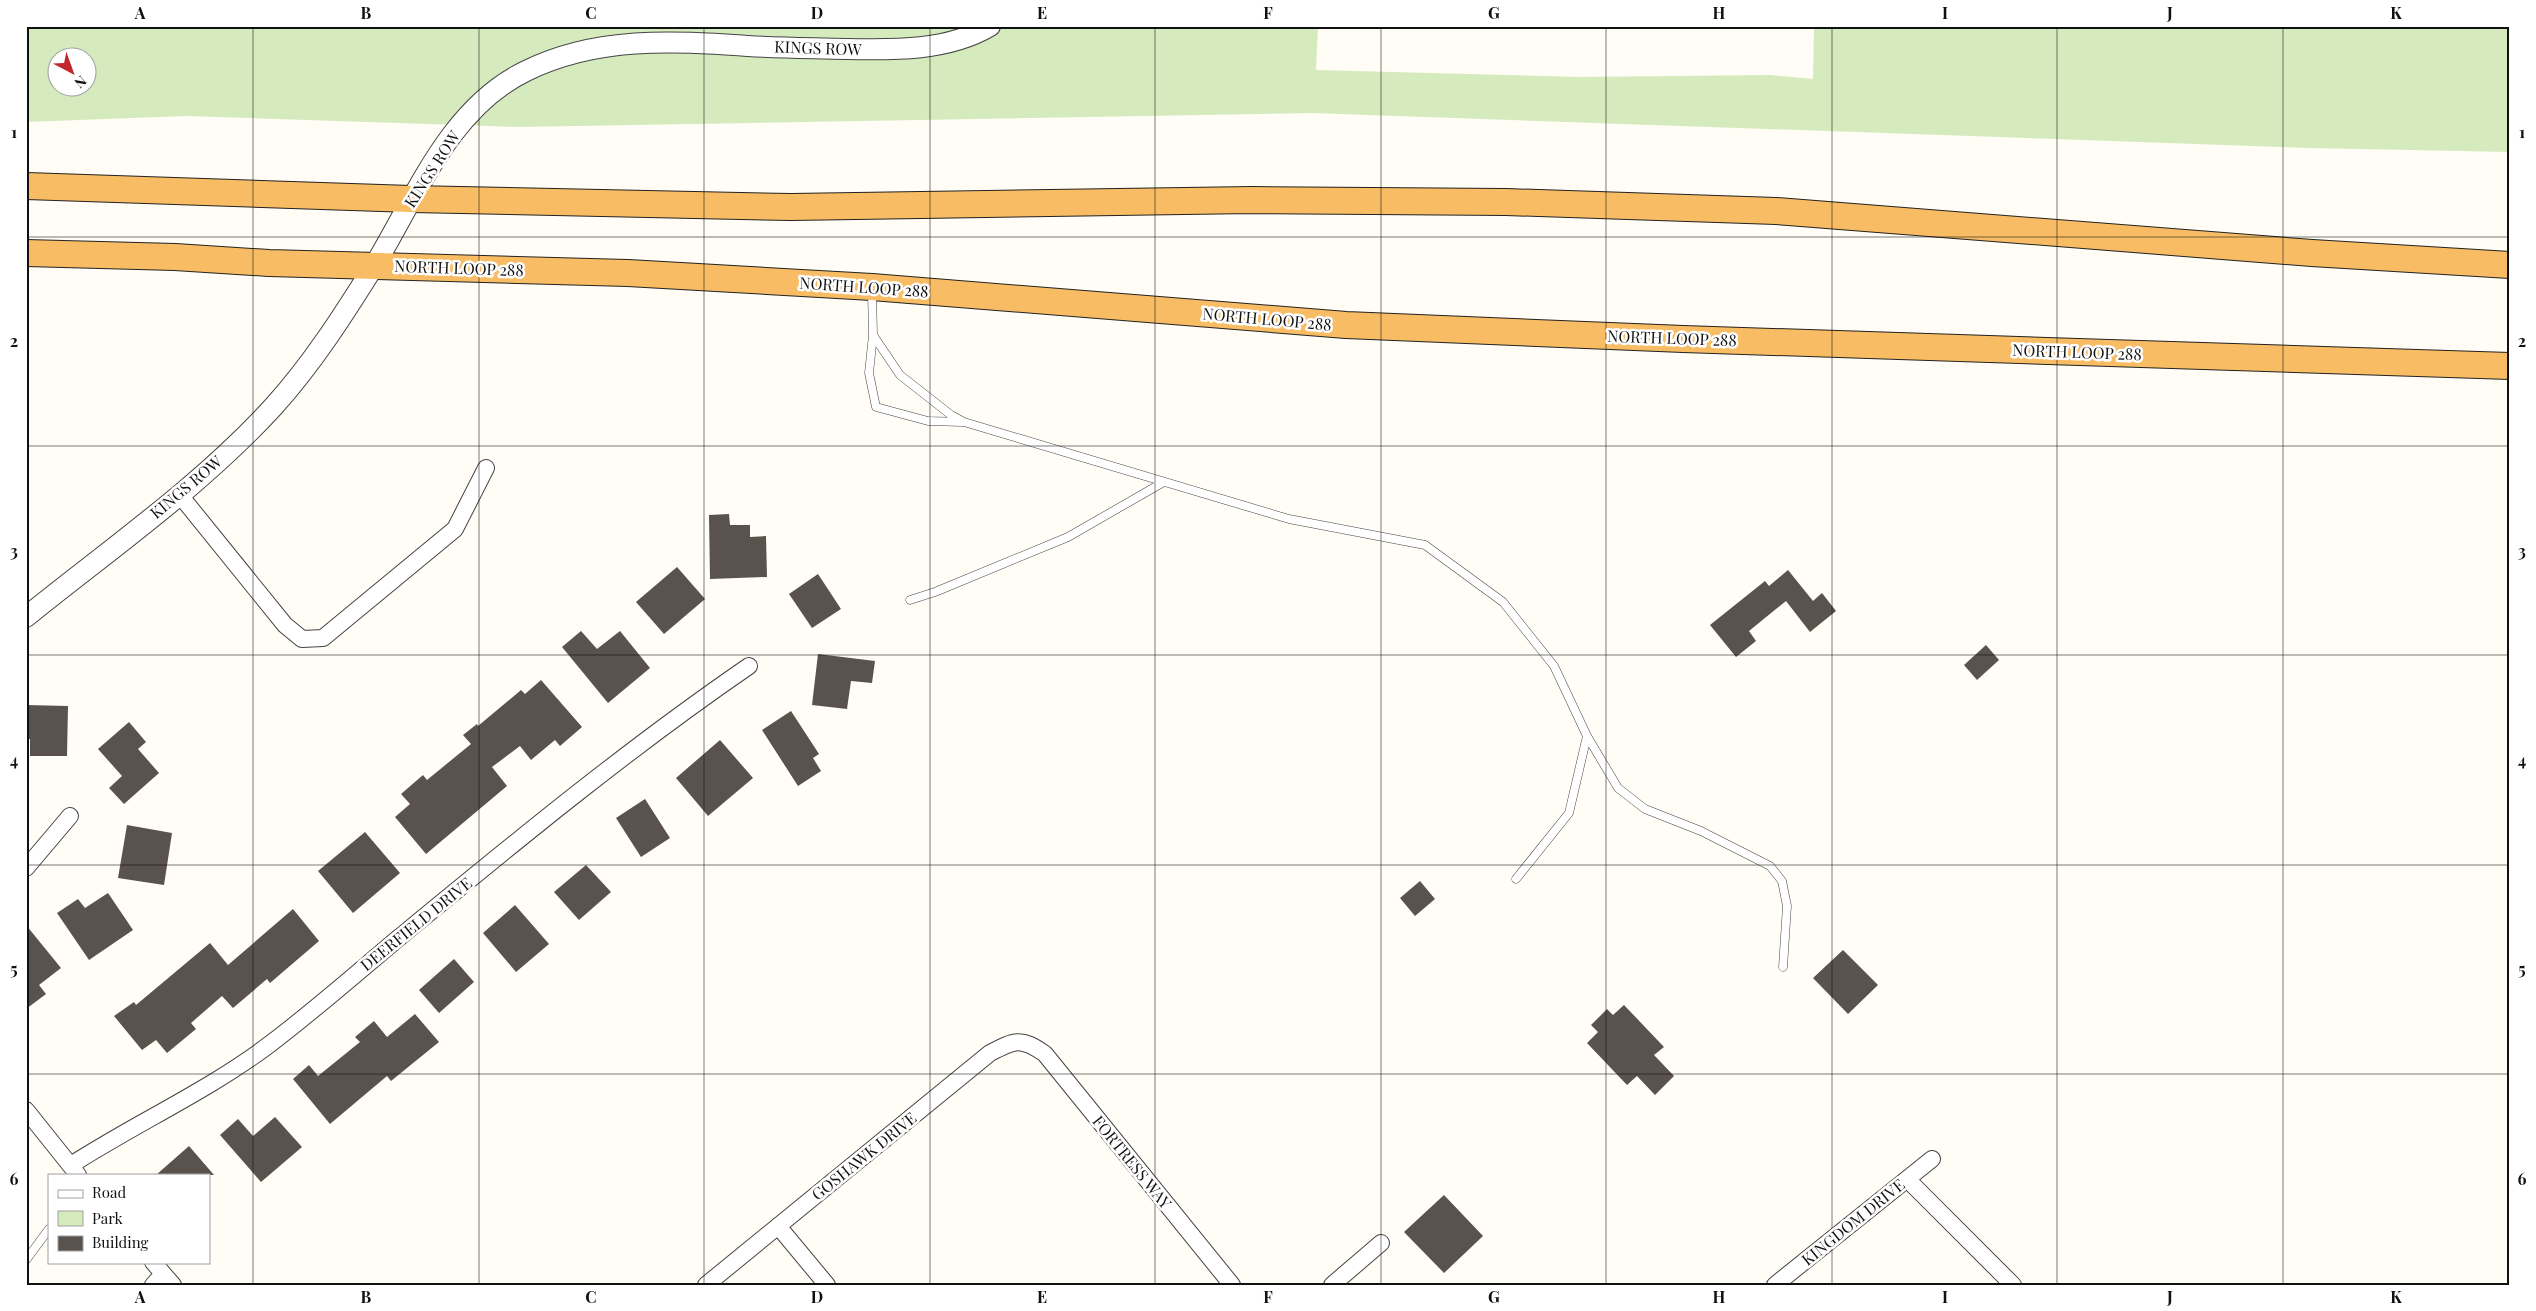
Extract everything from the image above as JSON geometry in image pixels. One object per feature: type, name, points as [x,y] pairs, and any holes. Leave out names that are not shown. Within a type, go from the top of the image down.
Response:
[{"type":"highway","points":[[26,186],[411,199],[792,207],[1252,200],[1506,202],[1786,211],[2322,254],[2510,265]]},
{"type":"highway","name":"NORTH LOOP 288","points":[[26,253],[628,273],[872,287],[1346,325],[1693,339],[2510,366]]},
{"type":"street","name":"KINGS ROW","points":[[26,617],[223,458],[274,406],[317,352],[375,265],[411,199],[464,119],[484,97],[503,82],[554,58],[580,50],[639,42],[868,50],[914,48],[962,40],[990,26]]},
{"type":"street","points":[[179,494],[284,625],[302,639],[323,638],[455,529],[486,468]]},
{"type":"street","name":"DEERFIELD DRIVE","points":[[75,1170],[110,1140],[185,1098],[269,1045],[535,826],[696,702],[749,666]]},
{"type":"street","points":[[26,868],[70,816]]},
{"type":"street","name":"GOSHAWK DRIVE","points":[[706,1285],[990,1053],[1010,1043],[1029,1042]]},
{"type":"street","name":"FORTRESS WAY","points":[[1029,1042],[1045,1054],[1232,1285]]},
{"type":"street","points":[[26,1110],[75,1170]]},
{"type":"street","name":"KINGDOM DRIVE","points":[[1775,1285],[1932,1159]]},
{"type":"street","points":[[1907,1179],[2013,1285]]},
{"type":"street","points":[[778,1226],[826,1285]]},
{"type":"street","points":[[1332,1285],[1381,1243]]},
{"type":"lane","points":[[872,287],[873,335],[869,373],[876,407],[928,421],[964,422]]},
{"type":"lane","points":[[873,335],[900,375],[951,415],[964,422],[1162,483],[1289,519],[1425,545],[1503,602],[1554,666],[1587,736],[1618,788],[1645,809],[1701,831],[1770,866],[1782,881],[1787,906],[1783,967]]},
{"type":"lane","points":[[910,600],[935,592],[1068,537],[1162,483]]},
{"type":"lane","points":[[1516,879],[1569,813],[1587,736]]},
{"type":"lane","points":[[26,1260],[48,1230]]},
{"type":"green space","points":[[26,26],[1318,26],[1316,70],[1580,77],[1769,75],[1813,79],[1814,26],[2510,26],[2510,152],[2309,148],[1312,113],[518,127],[186,116],[26,122]]},
{"type":"building","points":[[729,514],[730,525],[750,525],[750,537],[766,536],[767,577],[710,579],[709,515]]},
{"type":"building","points":[[677,567],[705,599],[664,634],[636,602]]},
{"type":"building","points":[[1788,570],[1813,601],[1822,593],[1836,611],[1810,632],[1786,601],[1749,631],[1756,641],[1736,657],[1710,625],[1765,581],[1769,586]]},
{"type":"building","points":[[818,574],[841,609],[812,628],[789,594]]},
{"type":"building","points":[[581,631],[597,649],[620,631],[650,668],[608,703],[562,647]]},
{"type":"building","points":[[1986,645],[1999,660],[1977,680],[1964,665]]},
{"type":"building","points":[[818,654],[875,661],[872,683],[851,681],[847,709],[812,705]]},
{"type":"building","points":[[541,680],[582,727],[560,746],[555,740],[531,760],[520,746],[492,767],[507,786],[426,854],[395,817],[410,804],[401,794],[423,775],[427,780],[471,744],[463,735],[477,724],[478,726],[521,690],[525,694]]},
{"type":"building","points":[[26,705],[68,706],[67,756],[30,756],[30,739],[26,739]]},
{"type":"building","points":[[791,711],[819,754],[813,758],[821,771],[798,786],[762,730]]},
{"type":"building","points":[[129,722],[146,742],[138,749],[159,773],[124,804],[109,788],[122,776],[98,749]]},
{"type":"building","points":[[720,740],[753,778],[708,816],[676,778]]},
{"type":"building","points":[[645,799],[670,838],[641,857],[616,818]]},
{"type":"building","points":[[127,825],[172,833],[164,885],[118,878]]},
{"type":"building","points":[[365,832],[400,873],[353,913],[318,871]]},
{"type":"building","points":[[586,865],[611,892],[579,920],[554,892]]},
{"type":"building","points":[[1420,881],[1435,899],[1415,916],[1400,898]]},
{"type":"building","points":[[108,893],[133,930],[89,960],[57,913],[78,899],[85,908]]},
{"type":"building","points":[[515,905],[549,944],[516,972],[483,933]]},
{"type":"building","points":[[293,909],[319,941],[270,983],[267,979],[233,1008],[222,996],[191,1023],[196,1029],[167,1053],[156,1040],[142,1050],[114,1016],[134,1002],[136,1005],[210,943],[228,965]]},
{"type":"building","points":[[26,925],[61,968],[39,985],[46,994],[26,1009]]},
{"type":"building","points":[[1843,950],[1878,985],[1848,1014],[1813,978]]},
{"type":"building","points":[[454,959],[474,982],[439,1013],[419,990]]},
{"type":"building","points":[[1624,1005],[1664,1047],[1654,1055],[1674,1076],[1655,1095],[1637,1076],[1627,1085],[1587,1043],[1598,1032],[1591,1025],[1607,1009],[1613,1015]]},
{"type":"building","points":[[415,1014],[439,1042],[391,1081],[387,1076],[330,1124],[293,1079],[309,1065],[318,1076],[360,1042],[355,1037],[374,1021],[387,1037]]},
{"type":"building","points":[[275,1117],[302,1147],[261,1182],[220,1135],[238,1119],[253,1136]]},
{"type":"building","points":[[189,1146],[214,1175],[210,1174],[157,1174]]},
{"type":"building","points":[[1444,1195],[1483,1236],[1444,1273],[1404,1232]]}]
